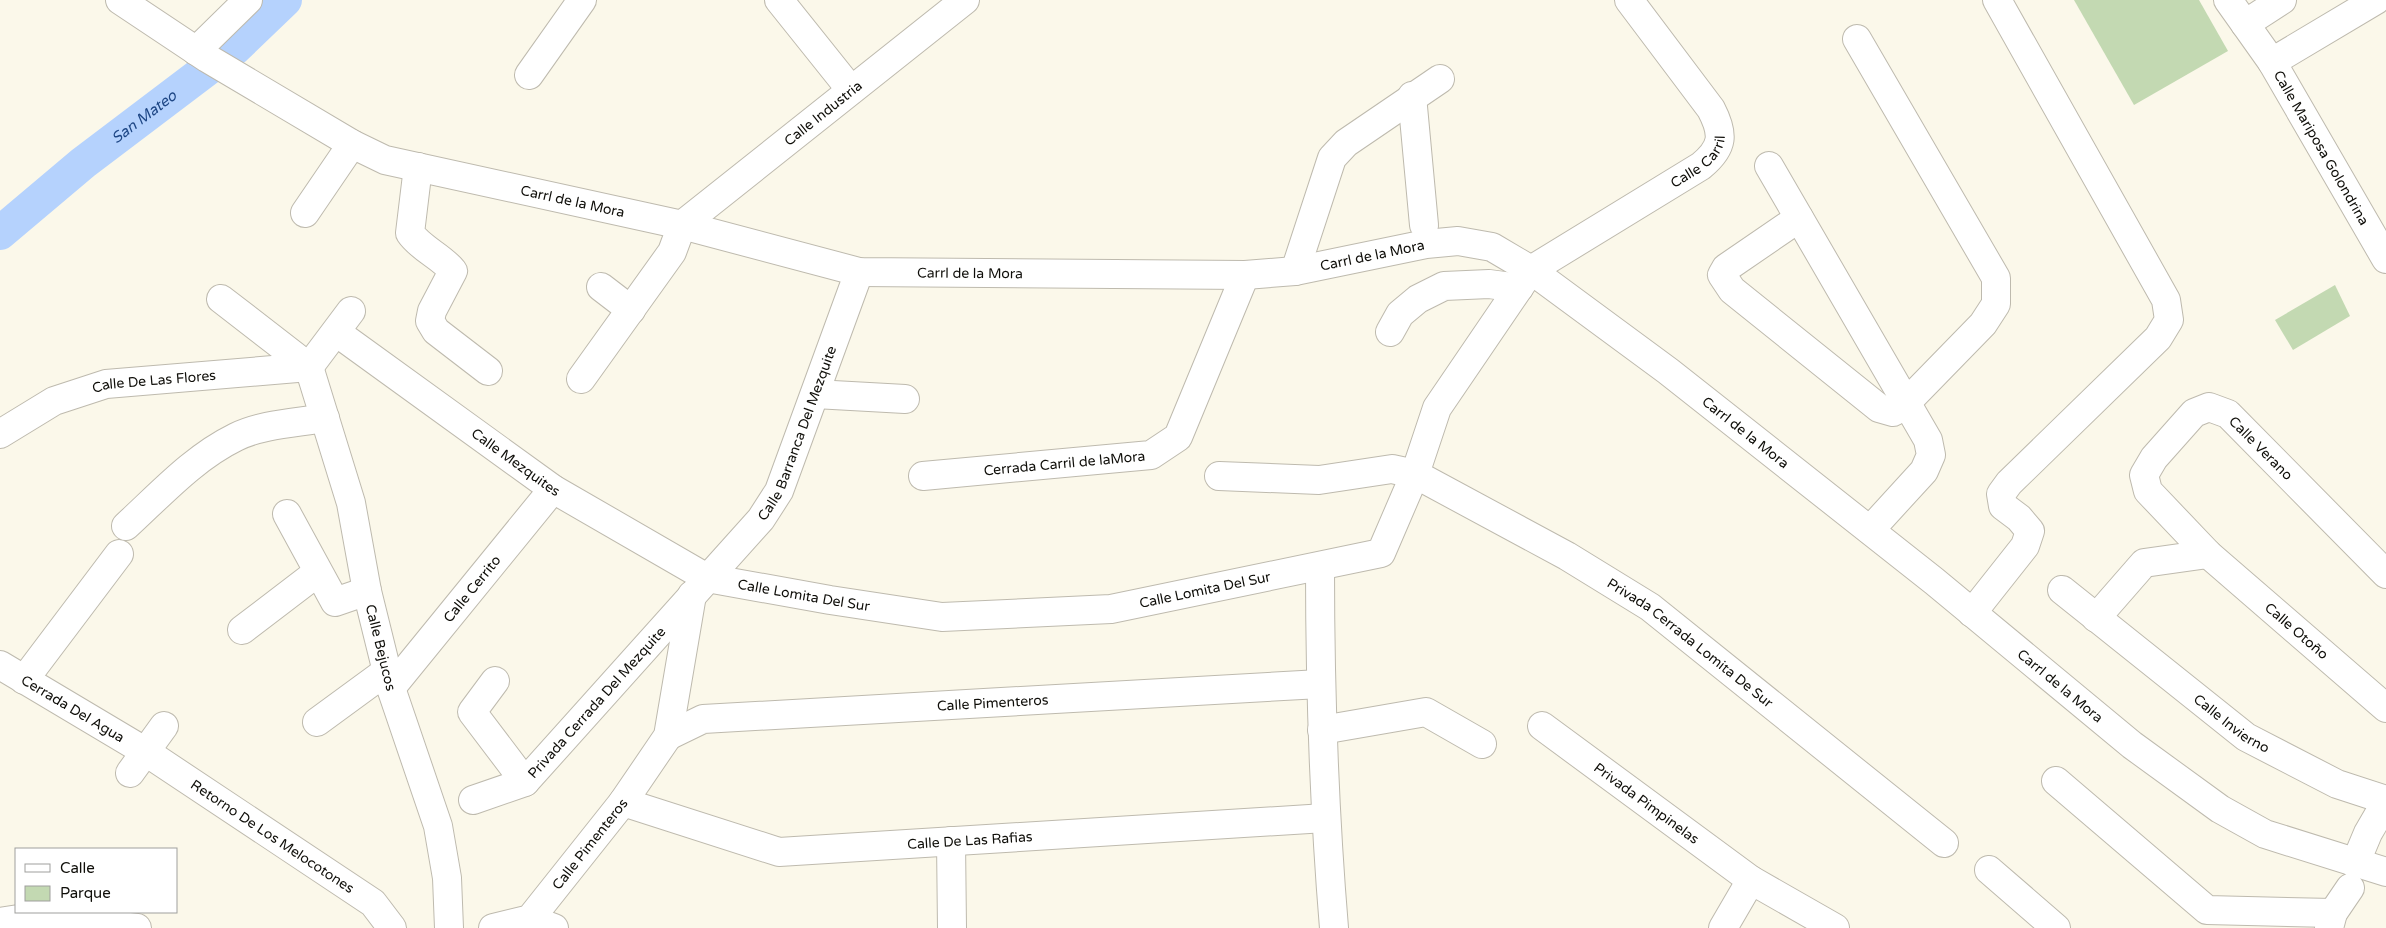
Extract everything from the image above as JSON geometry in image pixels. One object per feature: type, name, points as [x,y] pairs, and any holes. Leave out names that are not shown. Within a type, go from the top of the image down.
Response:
[{"type":"street","name":"Carrl de la Mora","points":[[120,0],[202,54],[352,144],[385,160],[682,225],[859,272],[1245,275],[1294,272],[1426,244],[1458,241],[1492,247],[1525,279],[1668,370],[1870,530],[2132,745],[2220,809],[2264,834],[2352,876],[2386,872]]},
{"type":"street","points":[[202,54],[248,0]]},
{"type":"street","points":[[529,75],[582,0]]},
{"type":"street","points":[[779,0],[851,90]]},
{"type":"street","name":"Calle Industria","points":[[682,225],[965,0]]},
{"type":"street","name":"Calle Carril","points":[[1525,279],[1701,166],[1714,155],[1720,140],[1719,126],[1711,110],[1628,0]]},
{"type":"street","points":[[1972,613],[2025,546],[2030,531],[2019,518],[2003,506],[2001,494],[2008,483],[2158,338],[2169,320],[2166,300],[1997,0]]},
{"type":"street","points":[[2228,0],[2245,24],[2282,0]]},
{"type":"street","points":[[2272,62],[2376,0]]},
{"type":"street","name":"Calle Mariposa Golondrina","points":[[2245,24],[2272,62],[2386,259]]},
{"type":"street","points":[[1799,218],[1726,268],[1722,276],[1732,290],[1879,408],[1893,412],[1905,404],[1983,324],[1996,304],[1996,278],[1857,39]]},
{"type":"street","points":[[1294,272],[1332,158],[1346,143],[1412,96],[1440,79]]},
{"type":"street","points":[[1412,96],[1424,225]]},
{"type":"street","points":[[305,213],[352,144]]},
{"type":"street","points":[[1769,166],[1905,404],[1928,440],[1931,455],[1924,471],[1870,530]]},
{"type":"street","points":[[418,167],[410,233],[416,241],[448,265],[453,271],[432,311],[430,321],[436,331],[488,371]]},
{"type":"street","points":[[581,379],[672,252],[682,225]]},
{"type":"street","name":"Calle Barranca Del Mezquite","points":[[700,587],[761,519],[778,491],[859,272]]},
{"type":"street","name":"Cerrada Carril de laMora","points":[[922,476],[1151,455],[1178,436],[1245,275]]},
{"type":"street","points":[[1390,332],[1400,314],[1418,299],[1444,286],[1489,284],[1525,279]]},
{"type":"street","name":"Calle Lomita Del Sur","points":[[700,587],[830,600],[942,617],[1111,609],[1381,554],[1415,474],[1436,408],[1525,279]]},
{"type":"street","points":[[601,287],[631,310]]},
{"type":"street","points":[[221,299],[309,367]]},
{"type":"street","name":"Calle Mezquites","points":[[309,367],[343,322],[553,489],[700,587]]},
{"type":"street","name":"Calle Bejucos","points":[[309,367],[350,503],[367,591],[389,679],[438,826],[447,878],[449,928]]},
{"type":"street","name":"Calle De Las Flores","points":[[3,430],[54,401],[106,384],[309,367]]},
{"type":"street","points":[[815,394],[905,399]]},
{"type":"street","name":"Calle Verano","points":[[2208,554],[2148,491],[2144,475],[2154,458],[2194,413],[2209,407],[2228,414],[2386,574]]},
{"type":"street","points":[[126,526],[190,467],[236,437],[268,427],[325,418]]},
{"type":"street","name":"Privada Cerrada Lomita De Sur","points":[[1219,476],[1319,480],[1392,469],[1415,474],[1567,556],[1650,607],[1944,843]]},
{"type":"street","name":"Calle Cerrito","points":[[317,722],[389,679],[553,489]]},
{"type":"street","points":[[286,514],[335,602],[367,591]]},
{"type":"street","points":[[24,680],[119,554]]},
{"type":"street","points":[[2096,618],[2144,563],[2208,554]]},
{"type":"street","name":"Calle Otoño","points":[[2208,554],[2386,708]]},
{"type":"street","points":[[1320,567],[1320,684],[1325,818],[1334,928]]},
{"type":"street","points":[[242,630],[318,572]]},
{"type":"street","name":"Calle Pimenteros","points":[[493,928],[542,923],[668,736],[700,587]]},
{"type":"street","name":"Privada Cerrada Del Mezquite","points":[[495,681],[472,712],[525,782],[700,587]]},
{"type":"street","name":"Calle Invierno","points":[[2062,590],[2246,736],[2337,784],[2386,801]]},
{"type":"street","name":"Cerrada Del Agua","points":[[0,665],[24,680],[138,763]]},
{"type":"street","name":"Calle Pimenteros","points":[[668,736],[703,719],[1320,684]]},
{"type":"street","points":[[1322,730],[1426,712],[1482,744]]},
{"type":"street","points":[[138,763],[164,726]]},
{"type":"street","name":"Privada Pimpinelas","points":[[1542,726],[1751,880],[1835,928]]},
{"type":"street","name":"Retorno De Los Melocotones","points":[[138,763],[374,903],[392,928]]},
{"type":"street","points":[[473,800],[525,782]]},
{"type":"street","points":[[2056,782],[2207,910],[2331,920],[2352,876],[2368,833],[2386,801]]},
{"type":"street","name":"Calle De Las Rafias","points":[[623,802],[779,852],[1325,818]]},
{"type":"street","points":[[951,841],[952,928]]},
{"type":"street","points":[[1989,870],[2056,928]]},
{"type":"street","points":[[1723,928],[1751,880]]},
{"type":"street","points":[[0,922],[38,916],[136,928]]},
{"type":"green space","points":[[2074,0],[2199,0],[2228,51],[2134,105]]},
{"type":"green space","points":[[2335,285],[2350,316],[2293,350],[2275,320]]},
{"type":"waterway","name":"San Mateo","points":[[0,233],[83,163],[235,48],[285,0]]}]
